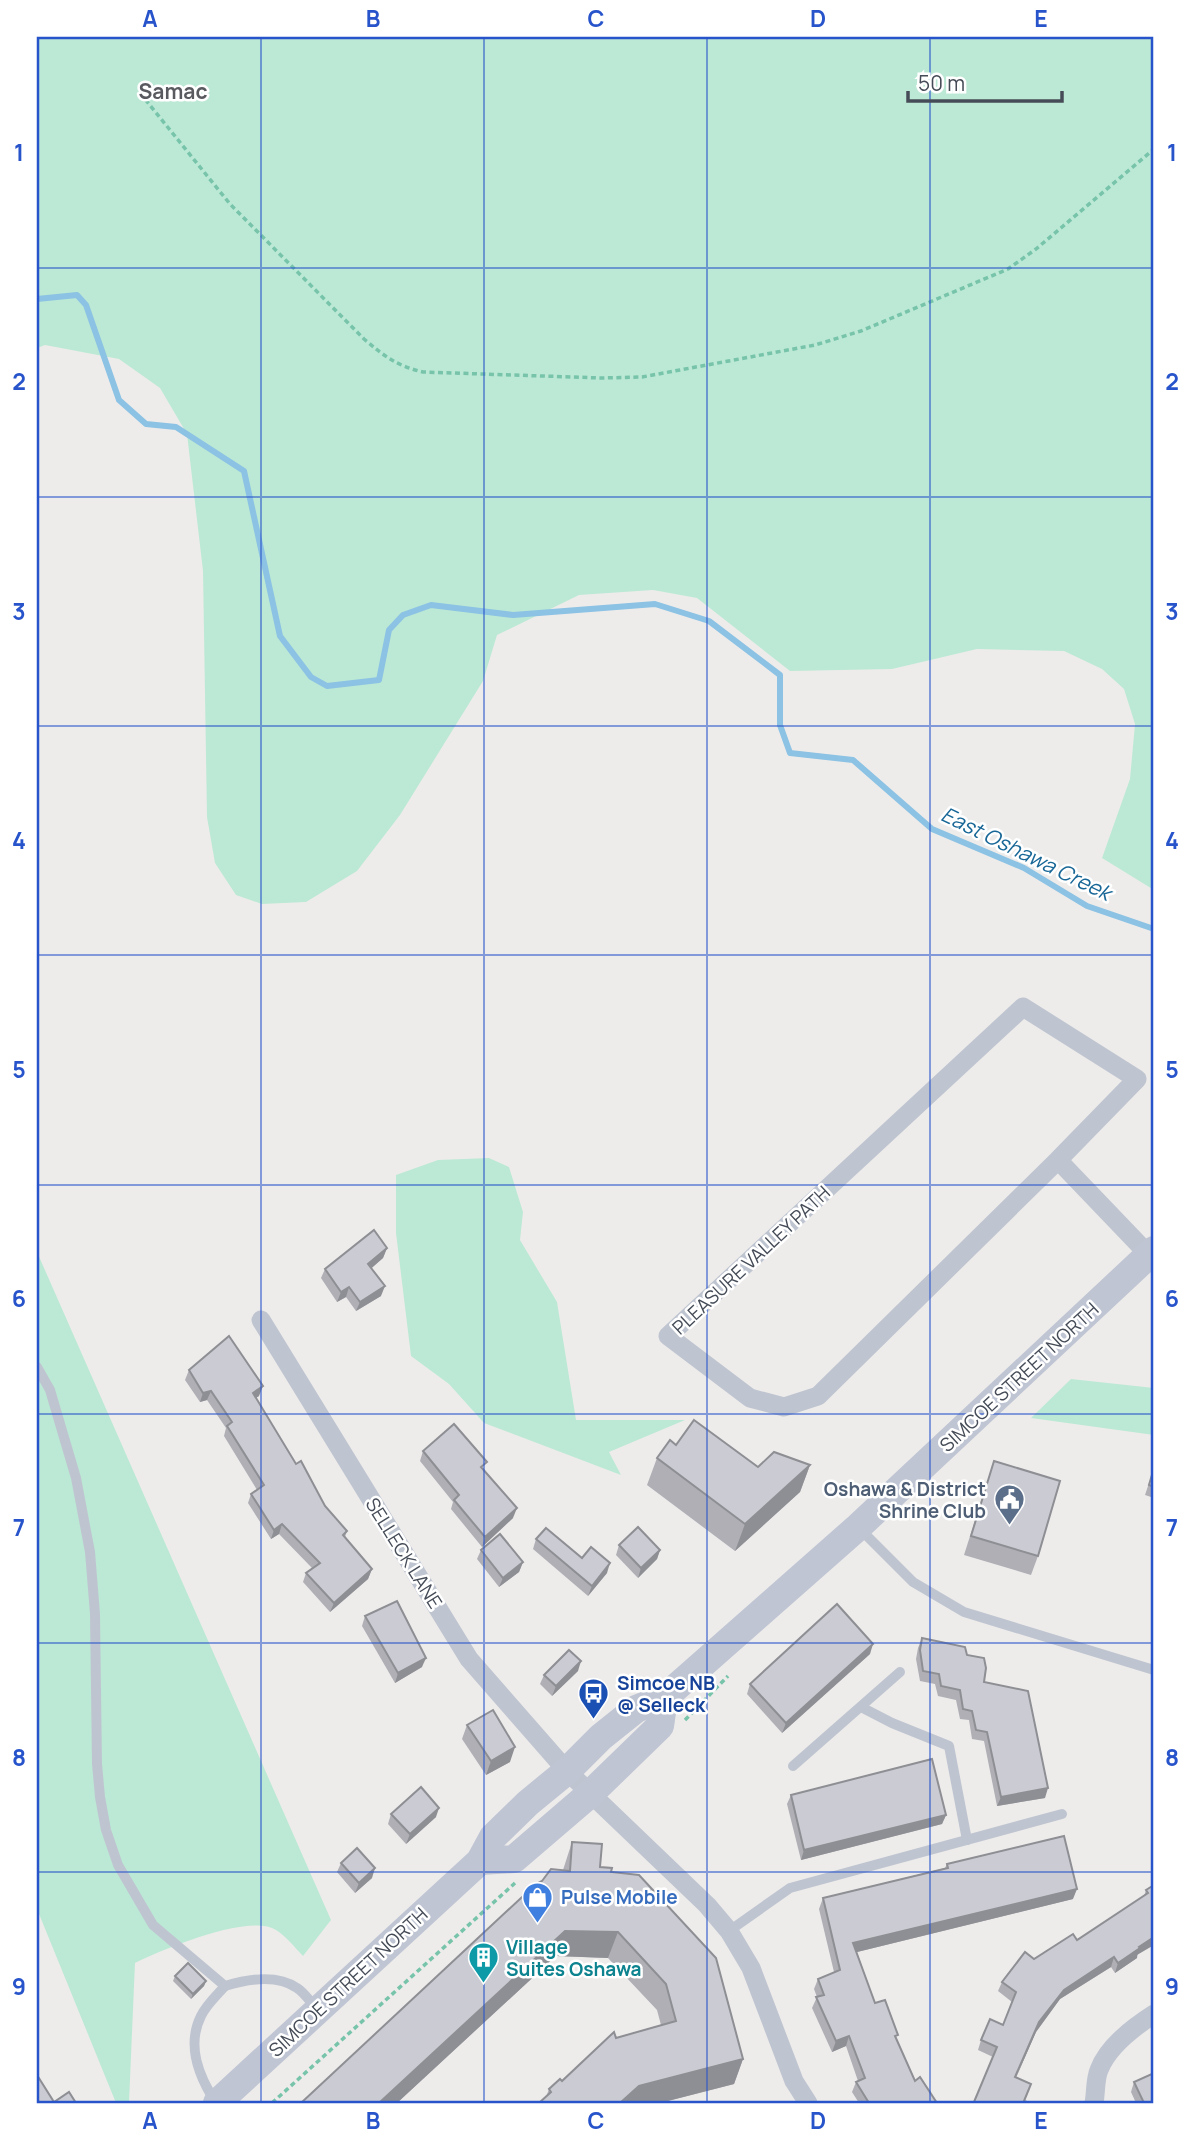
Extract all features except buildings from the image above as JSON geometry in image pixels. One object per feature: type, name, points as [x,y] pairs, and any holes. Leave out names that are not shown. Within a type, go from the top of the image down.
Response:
[{"type":"main road","name":"SIMCOE STREET NORTH","points":[[217,2103],[480,1861],[493,1837],[528,1803],[636,1709],[664,1698],[858,1527],[1152,1253]]},
{"type":"main road","points":[[480,1861],[514,1859],[591,1793],[660,1726],[664,1698]]},
{"type":"street","name":"PLEASURE VALLEY PATH","points":[[1023,1007],[1136,1079],[1058,1160],[818,1396],[784,1407],[750,1398],[668,1336],[1023,1007]]},
{"type":"street","points":[[1058,1160],[1152,1253]]},
{"type":"street","name":"SELLECK LANE","points":[[261,1321],[470,1659],[567,1771],[707,1905],[729,1931],[751,1968],[794,2081],[808,2103]]},
{"type":"street","points":[[1094,2103],[1098,2071],[1107,2055],[1138,2024],[1154,2014]]},
{"type":"lane","points":[[37,1367],[50,1390],[76,1478],[90,1552],[95,1614],[97,1764],[106,1830],[118,1865],[153,1925],[225,1986]]},
{"type":"lane","points":[[858,1527],[912,1582],[964,1612],[1154,1670]]},
{"type":"lane","points":[[793,1766],[900,1672]]},
{"type":"lane","points":[[861,1707],[948,1746],[967,1840]]},
{"type":"lane","points":[[729,1931],[790,1888],[1062,1814]]},
{"type":"lane","points":[[217,2103],[202,2082],[193,2038],[201,2014],[225,1986],[268,1978],[299,1989],[317,2009]]},
{"type":"path","points":[[140,93],[230,204],[364,339],[386,358],[406,368],[424,372],[602,378],[642,376],[815,345],[861,331],[1008,269],[1036,249],[1154,149]]},
{"type":"path","points":[[683,1722],[731,1673]]},
{"type":"path","points":[[272,2103],[516,1882]]},
{"type":"green space","points":[[37,37],[1154,37],[1154,890],[1102,858],[1130,779],[1135,724],[1124,689],[1102,669],[1064,651],[977,649],[892,669],[790,671],[697,598],[653,590],[579,595],[497,635],[483,681],[400,815],[357,871],[306,902],[262,904],[236,895],[215,863],[207,817],[203,571],[187,434],[160,388],[119,359],[45,345],[37,348]]},
{"type":"green space","points":[[489,1158],[509,1167],[523,1212],[520,1240],[557,1302],[576,1420],[685,1420],[609,1452],[621,1475],[484,1423],[449,1384],[411,1356],[396,1233],[396,1175],[438,1160]]},
{"type":"green space","points":[[37,1252],[331,1920],[303,1956],[276,1930],[263,1926],[246,1926],[205,1935],[135,1963],[129,2103],[116,2103],[37,1909]]},
{"type":"green space","points":[[1071,1379],[1154,1388],[1154,1435],[1031,1418]]},
{"type":"waterway","name":"East Oshawa Creek","points":[[37,299],[77,295],[86,305],[119,400],[146,424],[176,427],[244,471],[280,636],[311,677],[327,686],[379,680],[389,630],[403,615],[431,605],[513,615],[655,604],[709,621],[780,675],[780,725],[790,753],[853,760],[932,829],[1024,868],[1087,906],[1154,929]]},
{"type":"place","name":"Oshawa & District Shrine Club","points":[[1009,1527]]},
{"type":"place","name":"Simcoe NB @ Selleck","points":[[594,1721]]},
{"type":"place","name":"Pulse Mobile","points":[[538,1924]]},
{"type":"place","name":"Village Suites Oshawa","points":[[483,1985]]},
{"type":"district","name":"Samac","points":[[173,92]]}]
